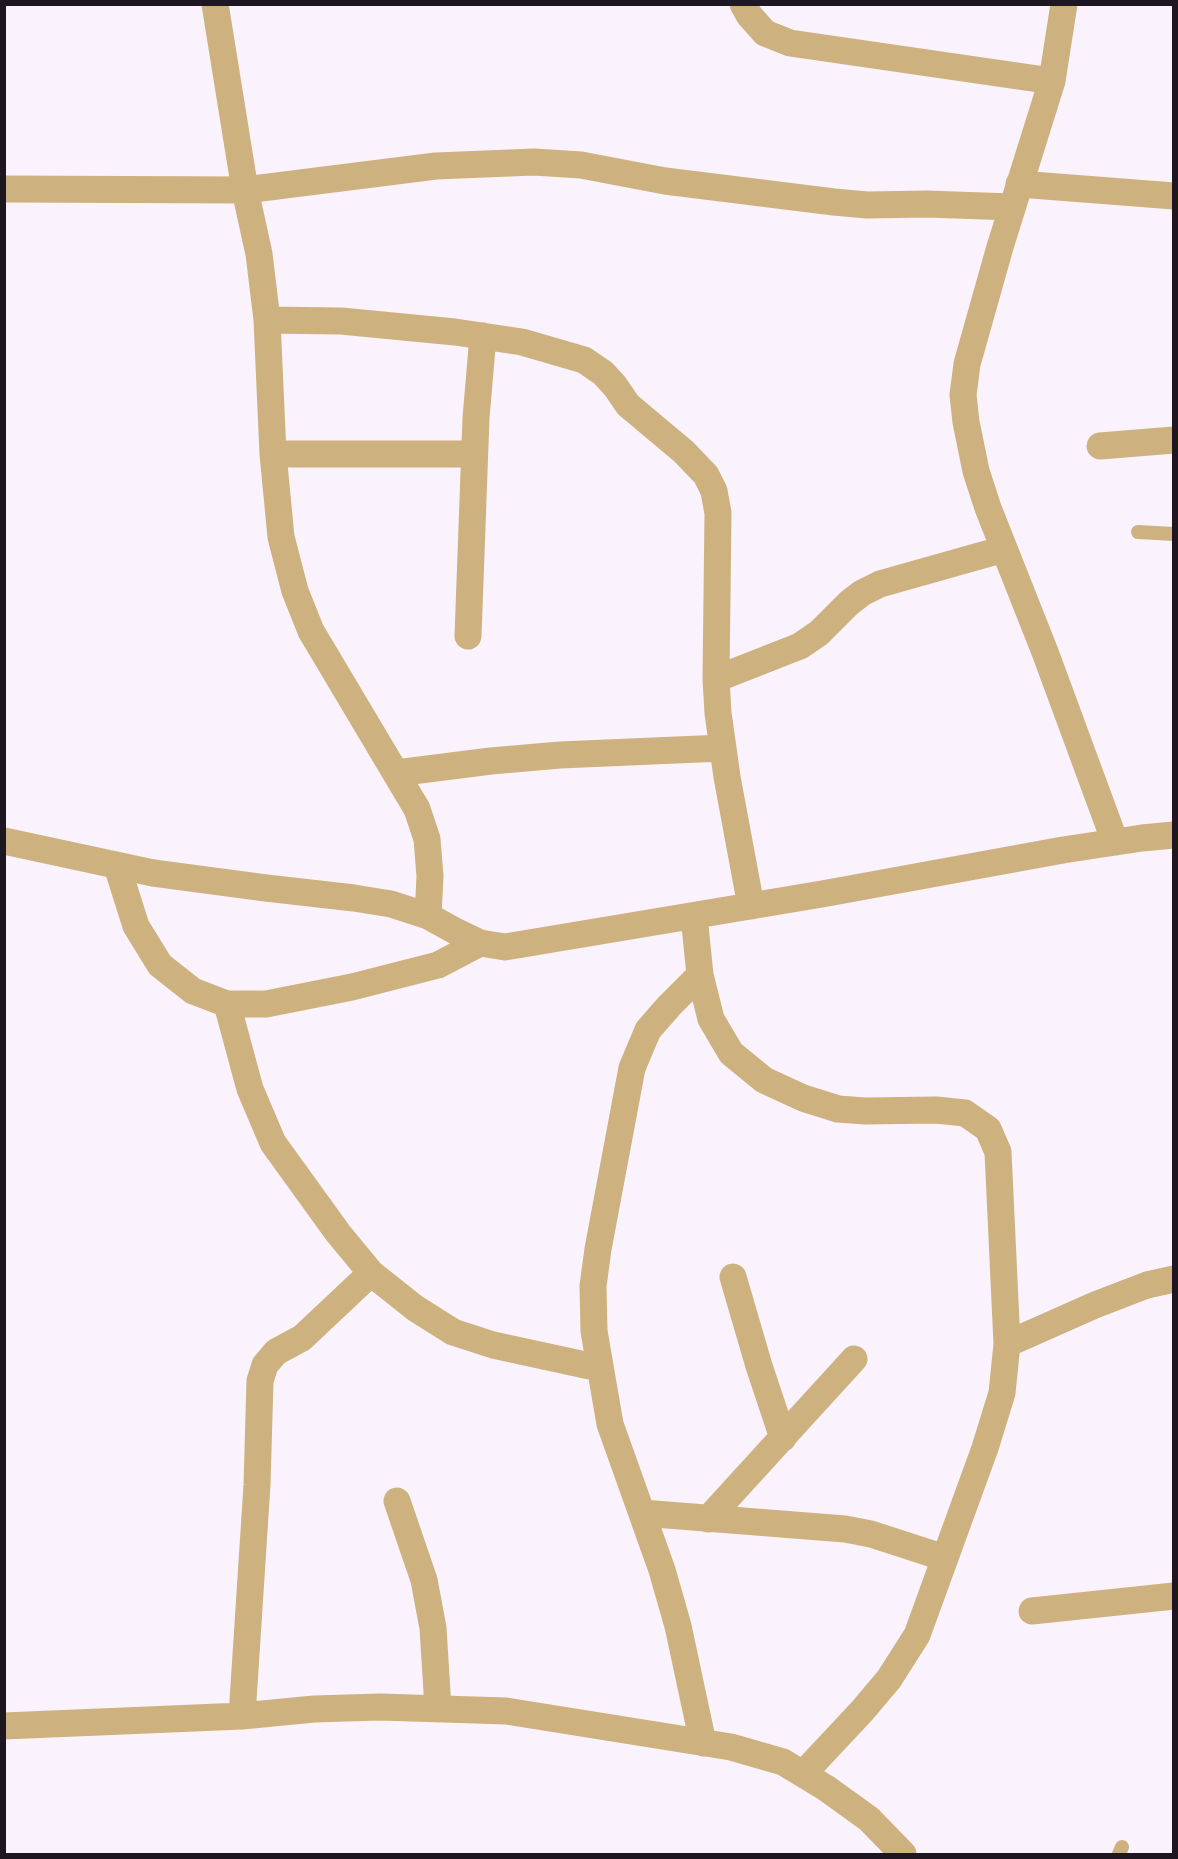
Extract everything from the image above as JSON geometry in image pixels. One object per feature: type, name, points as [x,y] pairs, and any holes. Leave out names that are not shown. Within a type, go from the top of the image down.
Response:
[{"type":"street","points":[[215,4],[245,190],[259,254],[267,320],[273,454],[281,537],[295,591],[311,632],[417,809],[427,839],[430,876],[428,916]]},
{"type":"street","points":[[743,4],[749,15],[765,33],[790,43],[1052,81]]},
{"type":"street","points":[[1064,4],[1052,81],[967,364],[963,395],[976,471],[988,508],[1045,652],[1115,842]]},
{"type":"street","points":[[4,189],[245,190],[436,166],[534,162],[581,165],[665,181],[867,205],[927,204],[1016,196],[1173,196]]},
{"type":"street","points":[[267,320],[341,321],[483,336],[522,342],[584,360],[603,373],[628,405],[684,452],[706,475],[714,491],[718,513],[716,679],[723,748],[751,906]]},
{"type":"street","points":[[468,636],[474,454],[483,336]]},
{"type":"street","points":[[1100,446],[1173,440]]},
{"type":"street","points":[[273,454],[474,454]]},
{"type":"street","points":[[716,679],[800,646],[819,633],[862,593],[880,585],[1004,549]]},
{"type":"street","points":[[396,773],[560,754],[723,748]]},
{"type":"street","points":[[4,841],[117,866],[187,878],[391,904],[428,916],[480,943],[505,947],[1115,842],[1173,835]]},
{"type":"street","points":[[117,866],[136,926],[160,965],[193,991],[227,1004],[266,1004],[352,987],[438,965],[480,943]]},
{"type":"street","points":[[694,916],[700,975],[711,1019],[731,1053],[764,1080],[803,1098],[838,1109],[936,1110],[965,1113],[988,1129],[998,1152],[1007,1344],[1002,1393],[985,1448],[917,1635],[894,1670],[862,1711],[803,1774]]},
{"type":"street","points":[[700,975],[648,1030],[632,1068],[593,1286],[594,1331],[610,1424],[662,1570],[678,1626],[703,1743]]},
{"type":"street","points":[[227,1004],[250,1089],[273,1143],[338,1233],[371,1273],[415,1308],[453,1332],[493,1345],[599,1368]]},
{"type":"street","points":[[242,1716],[257,1485],[260,1381],[265,1365],[276,1352],[302,1338],[371,1273]]},
{"type":"street","points":[[733,1277],[755,1355],[783,1438]]},
{"type":"street","points":[[1007,1344],[1095,1305],[1147,1285],[1173,1279]]},
{"type":"street","points":[[708,1519],[854,1359]]},
{"type":"street","points":[[397,1501],[424,1580],[433,1628],[438,1708]]},
{"type":"street","points":[[642,1513],[845,1528],[945,1558]]},
{"type":"street","points":[[1032,1611],[1173,1596]]},
{"type":"street","points":[[4,1726],[242,1716],[314,1708],[438,1708],[506,1712],[731,1747],[783,1762],[826,1788],[869,1819],[903,1854]]},
{"type":"lane","points":[[1137,532],[1173,534]]}]
